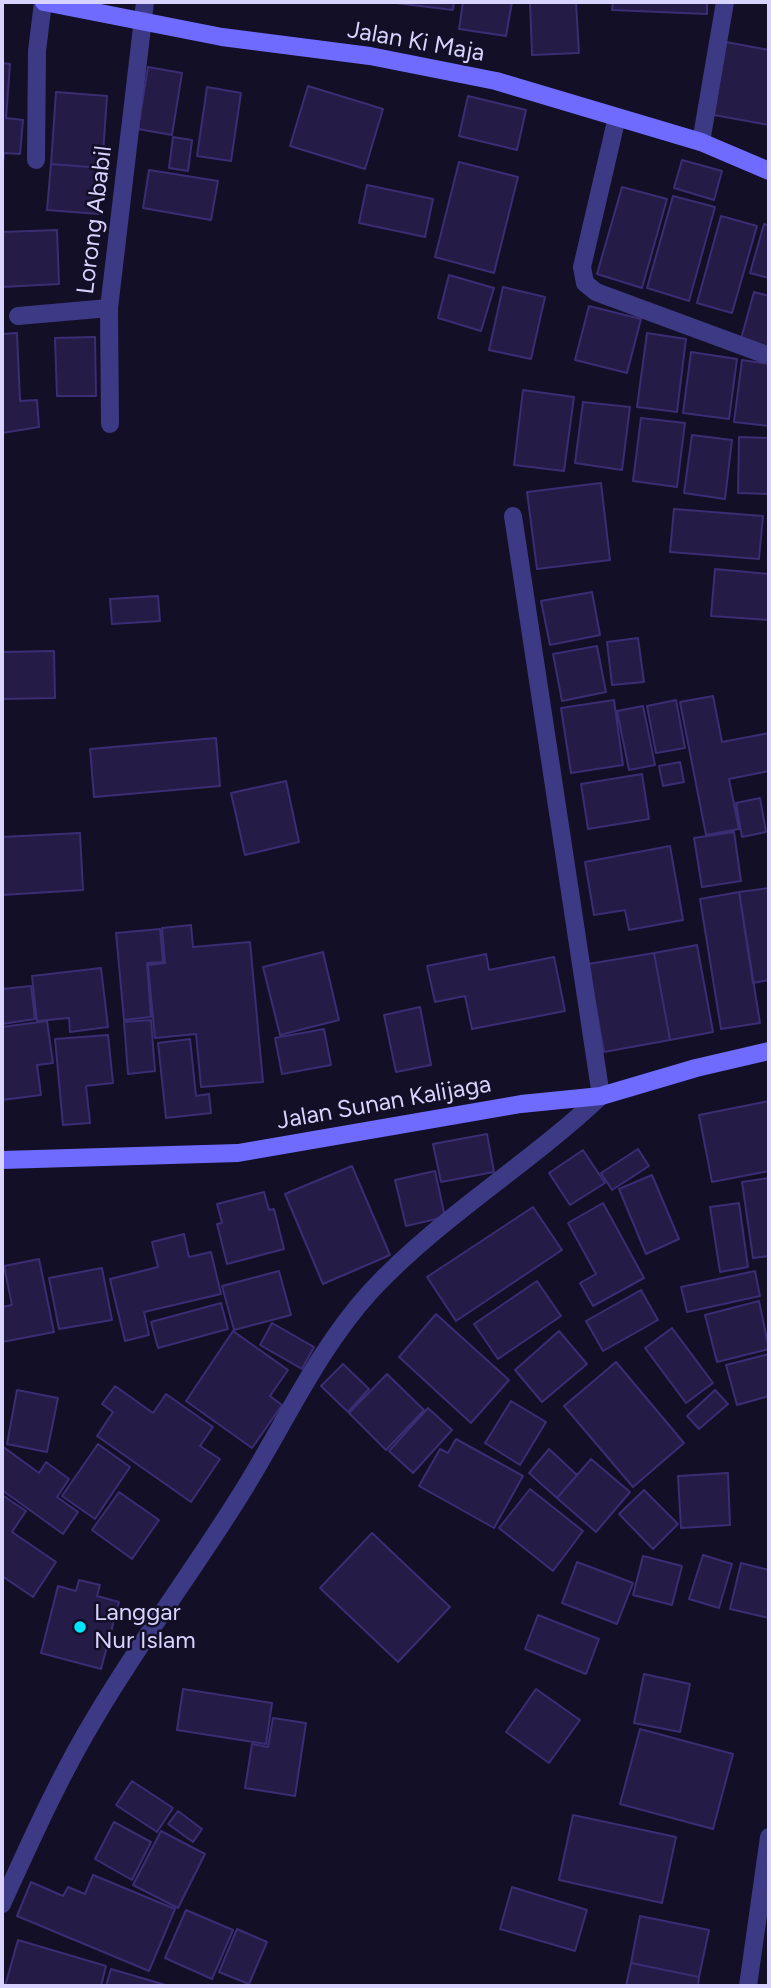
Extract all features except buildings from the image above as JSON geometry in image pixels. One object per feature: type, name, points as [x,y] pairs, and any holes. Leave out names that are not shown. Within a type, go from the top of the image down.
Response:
[{"type":"street","name":"Jalan Ki Maja","points":[[43,2],[222,37],[382,58],[496,81],[701,142],[769,172]]},
{"type":"street","points":[[36,160],[37,51],[43,2]]},
{"type":"street","name":"Lorong Ababil","points":[[110,424],[109,307],[145,2]]},
{"type":"street","points":[[701,142],[725,2]]},
{"type":"street","points":[[617,117],[582,267],[585,282],[596,292],[764,355]]},
{"type":"street","points":[[18,316],[109,307]]},
{"type":"street","points":[[2,1904],[48,1802],[99,1710],[195,1568],[281,1430],[337,1331],[372,1290],[417,1247],[569,1126],[601,1096],[513,516]]},
{"type":"street","name":"Jalan Sunan Kalijaga","points":[[2,1160],[238,1153],[520,1104],[601,1096],[696,1068],[769,1051]]},
{"type":"street","points":[[748,1986],[769,1837]]},
{"type":"place","name":"Langgar Nur Islam","points":[[80,1627]]}]
